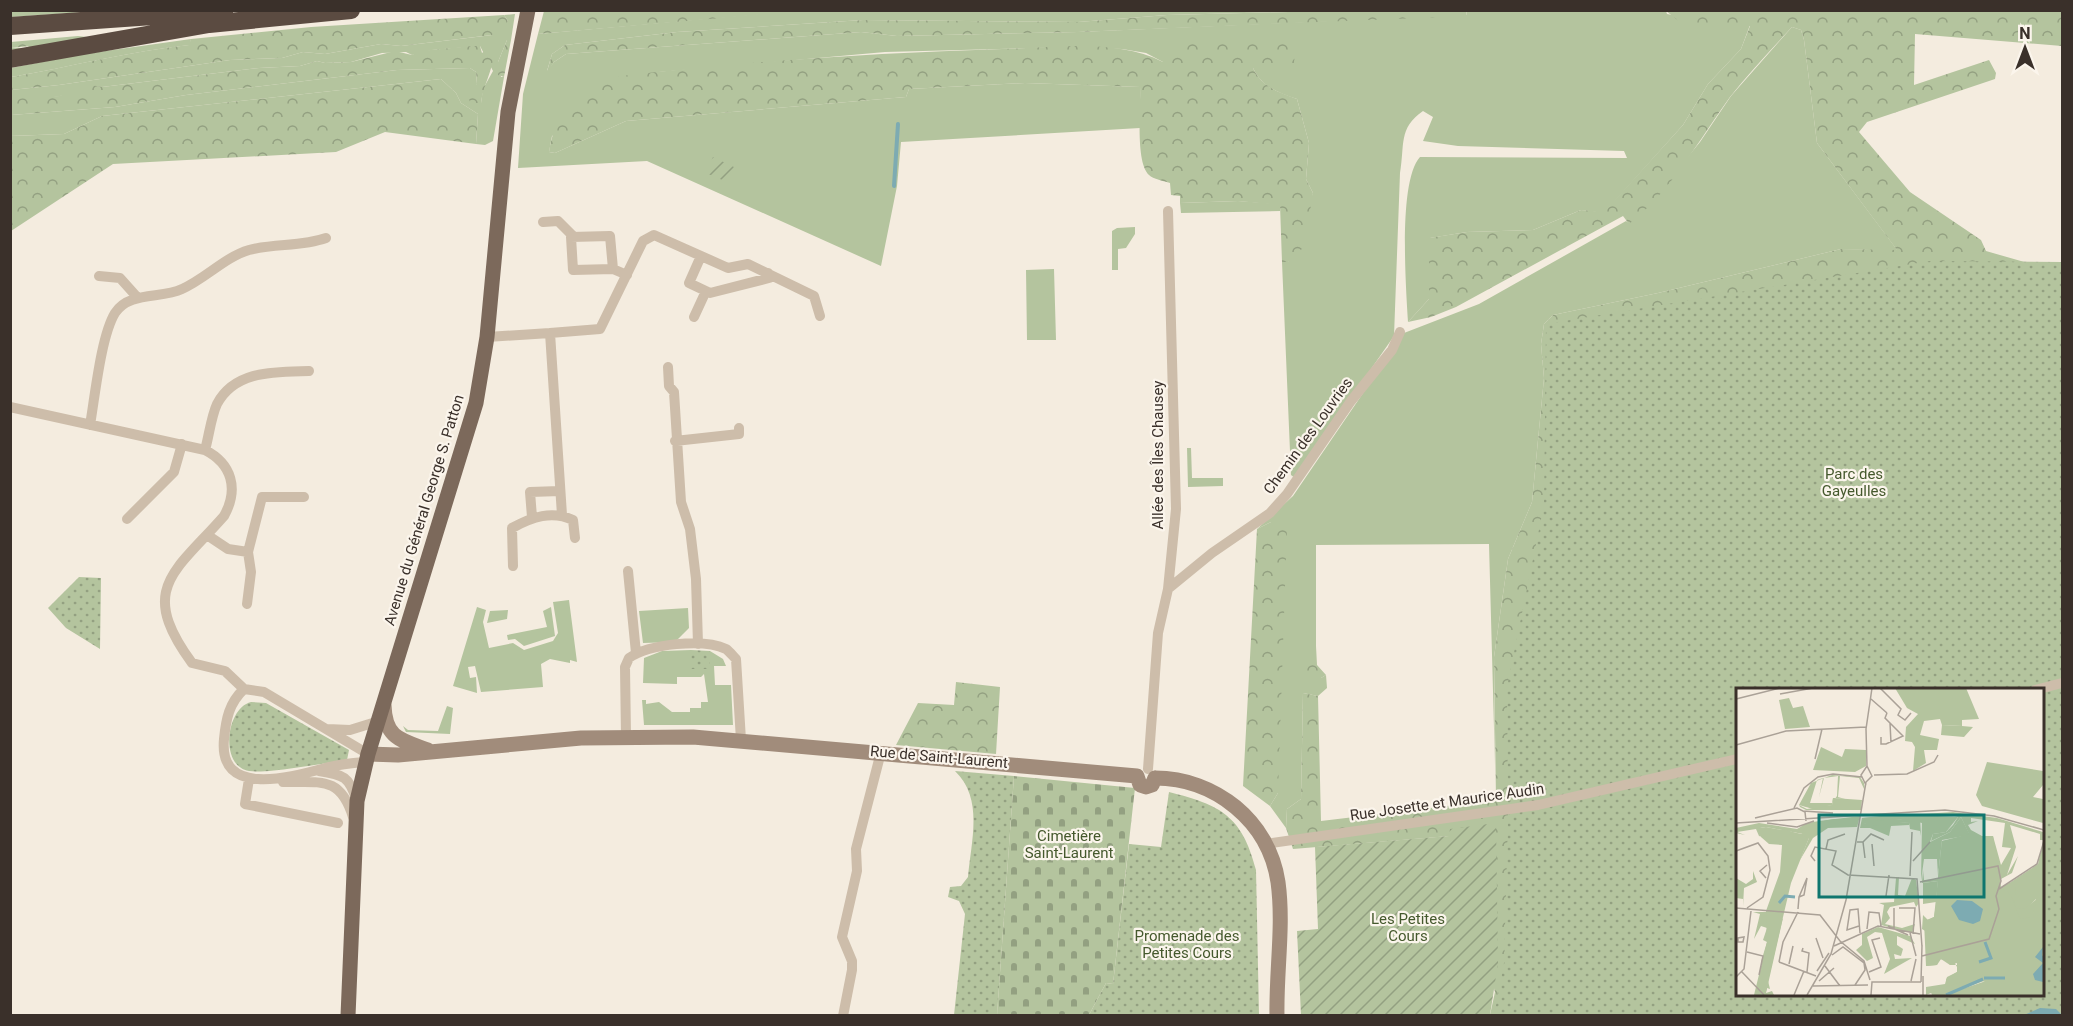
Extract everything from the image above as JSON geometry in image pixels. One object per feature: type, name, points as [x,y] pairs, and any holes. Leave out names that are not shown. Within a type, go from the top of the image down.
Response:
[{"type":"highway","points":[[10,26],[237,10]]},
{"type":"highway","points":[[10,59],[210,24],[351,10]]},
{"type":"main road","name":"Avenue du Général George S. Patton","points":[[348,1016],[357,801],[366,758],[476,403],[487,337],[507,120],[528,10]]},
{"type":"street","name":"Allée des Îles Chausey","points":[[1147,774],[1158,633],[1168,588],[1176,509],[1168,211]]},
{"type":"street","points":[[543,222],[558,221],[574,237],[610,236],[613,269]]},
{"type":"street","points":[[487,337],[600,329],[643,241],[654,235],[728,268],[748,264],[768,273],[814,296],[820,316]]},
{"type":"street","points":[[574,237],[572,237],[573,270],[613,269],[627,275]]},
{"type":"street","points":[[90,424],[107,333],[116,311],[136,297],[155,297],[182,290],[247,250],[310,244],[326,238]]},
{"type":"street","points":[[701,256],[689,284],[710,293],[769,278],[768,273]]},
{"type":"street","points":[[99,276],[120,278],[136,297]]},
{"type":"street","points":[[694,317],[706,291]]},
{"type":"street","name":"Chemin des Louvries","points":[[1168,588],[1212,553],[1270,513],[1287,494],[1370,376],[1392,350],[1400,332]]},
{"type":"street","points":[[550,333],[562,515]]},
{"type":"street","points":[[668,367],[669,386],[674,392],[675,402],[675,441],[681,502],[690,529],[698,644]]},
{"type":"street","points":[[205,450],[217,405],[231,386],[259,373],[309,371]]},
{"type":"street","points":[[10,407],[205,450],[225,466],[232,483],[230,505],[168,581],[166,616],[192,663],[225,671],[244,689],[264,692],[325,728],[366,758]]},
{"type":"street","points":[[675,441],[739,434],[739,428]]},
{"type":"street","points":[[127,519],[174,472],[182,444]]},
{"type":"street","points":[[532,517],[531,492],[560,491]]},
{"type":"street","points":[[247,604],[251,572],[248,552],[261,497],[304,497]]},
{"type":"street","points":[[513,566],[512,528],[532,517],[562,515],[573,520],[575,538]]},
{"type":"street","points":[[207,535],[228,549],[248,552]]},
{"type":"street","points":[[628,571],[636,653]]},
{"type":"street","points":[[626,737],[625,667],[629,658],[636,653],[659,646],[698,644],[726,650],[736,659],[741,740]]},
{"type":"street","points":[[2043,688],[2062,684]]},
{"type":"street","points":[[244,689],[230,705],[224,755],[231,770],[249,778],[316,781],[331,784],[344,794],[356,826]]},
{"type":"street","name":"Rue de Saint-Laurent","points":[[384,705],[386,724],[392,734],[404,742],[434,752]]},
{"type":"street","points":[[325,728],[350,730],[379,721]]},
{"type":"street","name":"Rue de Saint-Laurent","points":[[366,758],[581,738],[741,740],[1147,774],[1200,785],[1219,793],[1243,813],[1265,844],[1272,860],[1278,891],[1277,1016]]},
{"type":"street","points":[[843,1016],[852,961],[842,937],[857,871],[856,849],[881,752]]},
{"type":"street","points":[[268,779],[316,771],[366,758]]},
{"type":"street","name":"Rue Josette et Maurice Audin","points":[[1265,844],[1538,805],[1736,759]]},
{"type":"street","points":[[316,771],[346,778],[351,783],[357,801]]},
{"type":"street","points":[[249,778],[245,804],[338,823]]},
{"type":"green space","points":[[11,10],[101,10],[101,11],[11,17]]},
{"type":"green space","points":[[544,10],[801,11],[538,34]]},
{"type":"green space","points":[[801,10],[1326,11],[1167,15],[1078,22],[863,20],[677,32],[565,45],[552,54],[547,71],[554,62],[566,54],[861,32],[897,36],[1078,32],[1467,15],[1466,10],[1666,11],[1667,14],[1721,24],[1750,25],[1741,49],[1708,84],[1683,125],[1604,213],[1581,210],[1533,230],[1467,232],[1430,238],[1429,299],[1408,322],[1405,261],[1406,211],[1413,170],[1420,157],[1627,158],[1624,151],[1458,146],[1423,141],[1433,117],[1423,111],[1415,117],[1404,138],[1400,173],[1394,336],[1295,478],[1291,475],[1282,262],[1288,262],[1313,193],[1306,179],[1309,143],[1297,99],[1266,84],[1253,68],[1163,62],[1146,53],[1122,49],[1071,47],[885,52],[659,72],[552,136],[549,152],[555,153],[626,121],[906,97],[909,89],[1025,83],[1140,87],[1140,128],[901,142],[897,186],[881,266],[647,161],[518,168],[523,94],[538,34]]},
{"type":"green space","points":[[1466,10],[1467,16],[1078,32],[897,36],[861,32],[566,54],[554,62],[546,75],[552,54],[565,45],[677,32],[863,20],[1078,22],[1167,15]]},
{"type":"green space","name":"Parc des Gayeulles","points":[[1666,11],[2062,11],[2062,46],[1915,34],[1914,85],[1989,60],[1996,73],[1995,79],[1867,122],[1859,132],[1910,192],[1981,240],[1986,251],[2045,268],[2042,688],[1736,688],[1736,692],[1559,1015],[1490,1015],[1495,992],[1450,830],[1450,836],[1293,849],[1286,828],[1287,809],[1301,799],[1303,693],[1318,696],[1321,821],[1496,800],[1494,657],[1508,559],[1532,502],[1544,378],[1541,344],[1544,324],[1553,315],[1658,293],[1841,249],[1897,250],[1817,143],[1804,40],[1801,30],[1792,27],[1730,97],[1658,197],[1629,224],[1623,216],[1456,307],[1431,317],[1408,322],[1429,299],[1429,238],[1467,232],[1533,230],[1581,210],[1604,212],[1683,125],[1708,84],[1741,49],[1750,26],[1684,25]]},
{"type":"green space","points":[[515,14],[511,40],[507,40],[498,62],[501,77],[504,77],[493,141],[485,145],[476,144],[478,114],[461,103],[456,93],[441,79],[102,116],[64,134],[10,136],[11,115],[115,107],[186,95],[397,70],[470,68],[476,72],[477,84],[470,103],[481,103],[483,89],[493,71],[480,46],[432,50],[412,55],[406,52],[382,53],[351,62],[317,61],[300,66],[259,68],[97,86],[41,99],[11,99],[11,90],[230,60],[282,58],[303,52],[325,54],[381,44],[401,46],[492,35],[508,21],[504,15]]},
{"type":"green space","points":[[504,15],[508,21],[502,31],[492,35],[401,46],[381,44],[325,54],[303,52],[282,58],[230,60],[11,90],[11,77],[122,55],[189,45],[191,39],[311,27]]},
{"type":"green space","points":[[1792,27],[1801,30],[1804,40],[1817,143],[1898,251],[1841,249],[1658,293],[1553,315],[1544,324],[1541,344],[1544,378],[1532,502],[1508,559],[1494,657],[1495,765],[1489,544],[1316,545],[1316,646],[1305,646],[1321,678],[1326,675],[1327,688],[1318,696],[1303,693],[1301,799],[1287,809],[1286,828],[1270,806],[1278,793],[1271,522],[1257,529],[1293,496],[1404,333],[1479,304],[1626,221],[1629,223],[1673,175],[1700,142],[1731,96]]},
{"type":"green space","points":[[87,37],[11,54],[10,48],[26,48],[34,43],[11,44],[11,42]]},
{"type":"green space","points":[[1272,38],[1296,44],[1294,63],[1253,68],[1266,84],[1297,99],[1309,143],[1306,179],[1313,193],[1304,247],[1288,262],[1282,262],[1280,205],[1238,201],[1180,203],[1180,196],[1171,195],[1170,183],[1149,175],[1140,146],[1140,87],[1025,83],[909,89],[906,97],[626,121],[555,153],[549,152],[558,121],[571,101],[591,88],[621,76],[812,58],[1063,46],[1125,50],[1163,62],[1175,45]]},
{"type":"green space","points":[[191,39],[190,45],[145,51],[11,77],[11,68],[77,55]]},
{"type":"green space","points":[[41,40],[49,44],[11,48],[10,44]]},
{"type":"green space","points":[[507,40],[511,40],[504,77],[498,75],[498,62]]},
{"type":"green space","points":[[480,46],[482,53],[487,49],[494,52],[481,103],[470,103],[468,94],[477,84],[476,72],[470,68],[397,70],[186,95],[115,107],[11,115],[11,99],[59,96],[91,85],[102,87],[259,68],[300,66],[317,61],[351,62],[395,51],[412,55],[420,51]]},
{"type":"green space","points":[[441,79],[456,93],[461,103],[478,114],[476,144],[385,132],[336,152],[113,164],[11,231],[11,136],[64,134],[102,116]]},
{"type":"green space","points":[[713,157],[734,167],[727,182],[706,173]]},
{"type":"green space","points":[[1238,201],[1280,204],[1280,211],[1181,213],[1180,203]]},
{"type":"green space","points":[[1135,227],[1135,234],[1126,248],[1118,249],[1118,270],[1112,270],[1112,231],[1117,228]]},
{"type":"green space","name":"Parc des Gayeulles","points":[[1930,261],[2062,262],[2062,1015],[1494,1016],[1504,963],[1508,819],[1507,687],[1544,505],[1546,324]]},
{"type":"green space","points":[[1054,269],[1056,340],[1027,340],[1026,270]]},
{"type":"green space","points":[[1187,448],[1191,448],[1192,478],[1223,478],[1223,486],[1188,487]]},
{"type":"green space","points":[[1271,522],[1287,528],[1278,793],[1270,806],[1243,786],[1257,529]]},
{"type":"green space","points":[[79,577],[101,578],[100,649],[66,628],[48,608]]},
{"type":"green space","points":[[569,600],[577,662],[550,659],[541,664],[543,687],[481,692],[475,666],[468,667],[470,678],[476,677],[477,693],[453,686],[477,607],[486,610],[483,622],[489,648],[513,643],[524,650],[553,641],[558,633],[553,602]]},
{"type":"green space","points":[[551,607],[555,636],[524,646],[515,639],[508,640],[507,635],[547,627],[543,611]]},
{"type":"green space","points":[[688,608],[689,628],[675,642],[643,643],[639,611]]},
{"type":"green space","points":[[508,610],[507,619],[487,623],[490,611]]},
{"type":"green space","points":[[1305,645],[1316,646],[1317,665],[1326,675],[1321,678],[1304,678]]},
{"type":"green space","points":[[691,650],[691,669],[710,668],[710,651],[723,659],[726,666],[714,666],[715,685],[731,685],[733,725],[644,725],[642,700],[646,700],[646,704],[659,702],[672,712],[690,712],[690,708],[701,708],[701,702],[708,702],[704,674],[701,677],[677,677],[677,684],[643,683],[644,658],[662,651]]},
{"type":"green space","points":[[691,650],[710,651],[710,669],[691,669]]},
{"type":"green space","points":[[956,682],[1000,687],[996,754],[896,745],[918,703],[954,705]]},
{"type":"green space","points":[[251,702],[266,703],[349,750],[347,760],[258,772],[239,767],[230,749],[231,725],[243,706]]},
{"type":"green space","points":[[447,706],[453,708],[450,734],[406,732],[403,726],[408,730],[438,731]]},
{"type":"green space","points":[[955,771],[1014,776],[997,1015],[954,1015],[965,914],[959,901],[948,897],[950,887],[961,886],[968,877],[974,821],[970,794]]},
{"type":"green space","name":"Cimetière Saint-Laurent","points":[[1014,776],[1135,788],[1113,984],[1106,983],[1089,1015],[997,1015]]},
{"type":"green space","name":"Promenade des Petites Cours","points":[[1169,792],[1215,808],[1226,815],[1244,836],[1256,870],[1259,1015],[1089,1015],[1106,983],[1113,984],[1129,844],[1161,847]]},
{"type":"green space","name":"Les Petites Cours","points":[[1496,823],[1498,963],[1490,1015],[1301,1015],[1297,931],[1318,929],[1315,847],[1449,836],[1450,829]]},
{"type":"water","points":[[2040,1008],[2056,1009],[2062,1015],[2024,1015]]},
{"type":"waterway","points":[[894,186],[898,124]]}]
